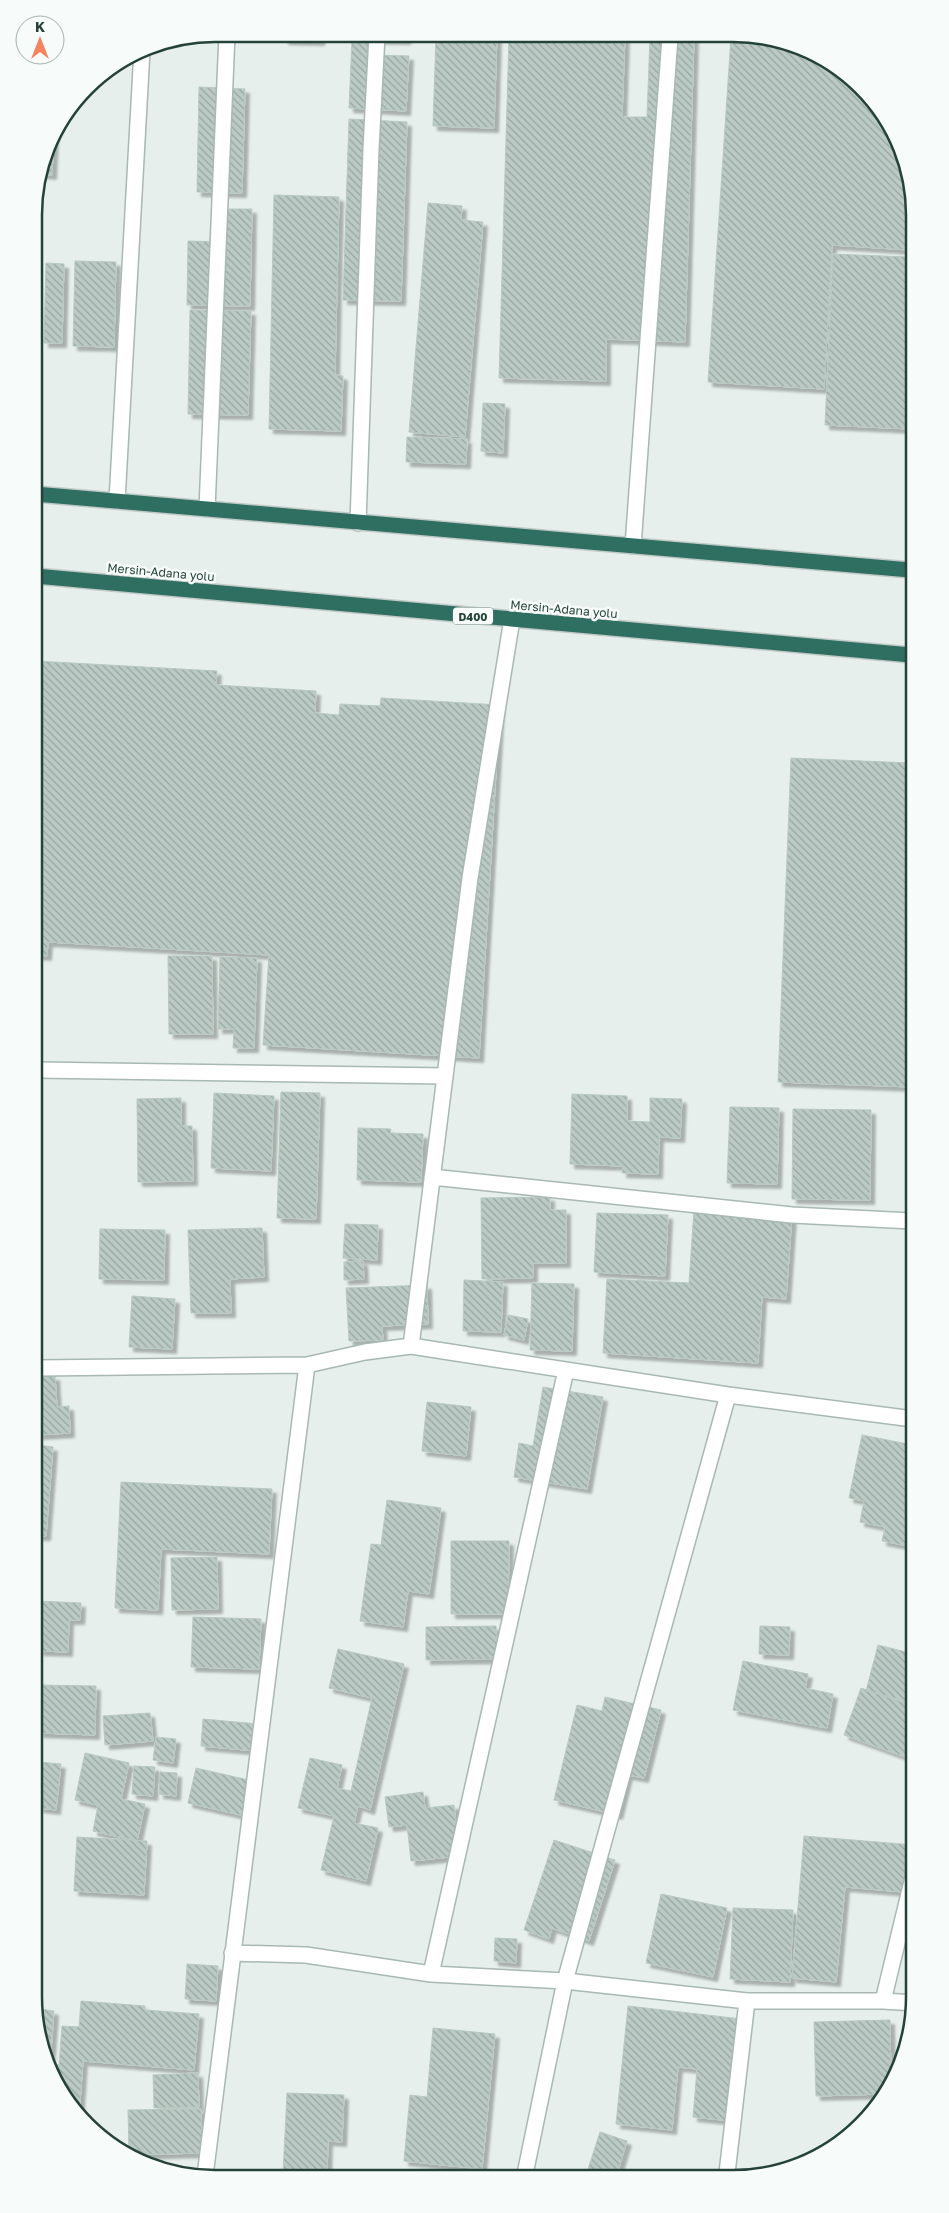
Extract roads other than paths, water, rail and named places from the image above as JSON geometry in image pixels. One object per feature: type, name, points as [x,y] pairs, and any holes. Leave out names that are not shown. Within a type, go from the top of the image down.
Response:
[{"type":"highway","points":[[43,495],[906,570]]},
{"type":"highway","name":"Mersin-Adana yolu","points":[[43,577],[906,655]]},
{"type":"street","points":[[207,509],[227,42]]},
{"type":"street","points":[[358,523],[377,42]]},
{"type":"street","points":[[633,546],[670,42]]},
{"type":"street","points":[[116,501],[141,59]]},
{"type":"street","points":[[411,1346],[470,878],[512,619]]},
{"type":"street","points":[[43,1070],[445,1076]]},
{"type":"street","points":[[432,1177],[792,1215],[906,1221]]},
{"type":"street","points":[[42,1368],[307,1365],[365,1352],[411,1346],[728,1395],[906,1418]]},
{"type":"street","points":[[206,2170],[307,1365]]},
{"type":"street","points":[[431,1974],[566,1370]]},
{"type":"street","points":[[526,2170],[565,1981],[728,1395]]},
{"type":"street","points":[[883,2001],[906,1906]]},
{"type":"street","points":[[232,1953],[306,1955],[431,1974],[565,1981],[747,2001],[906,2002]]},
{"type":"street","points":[[727,2170],[747,2001]]}]
